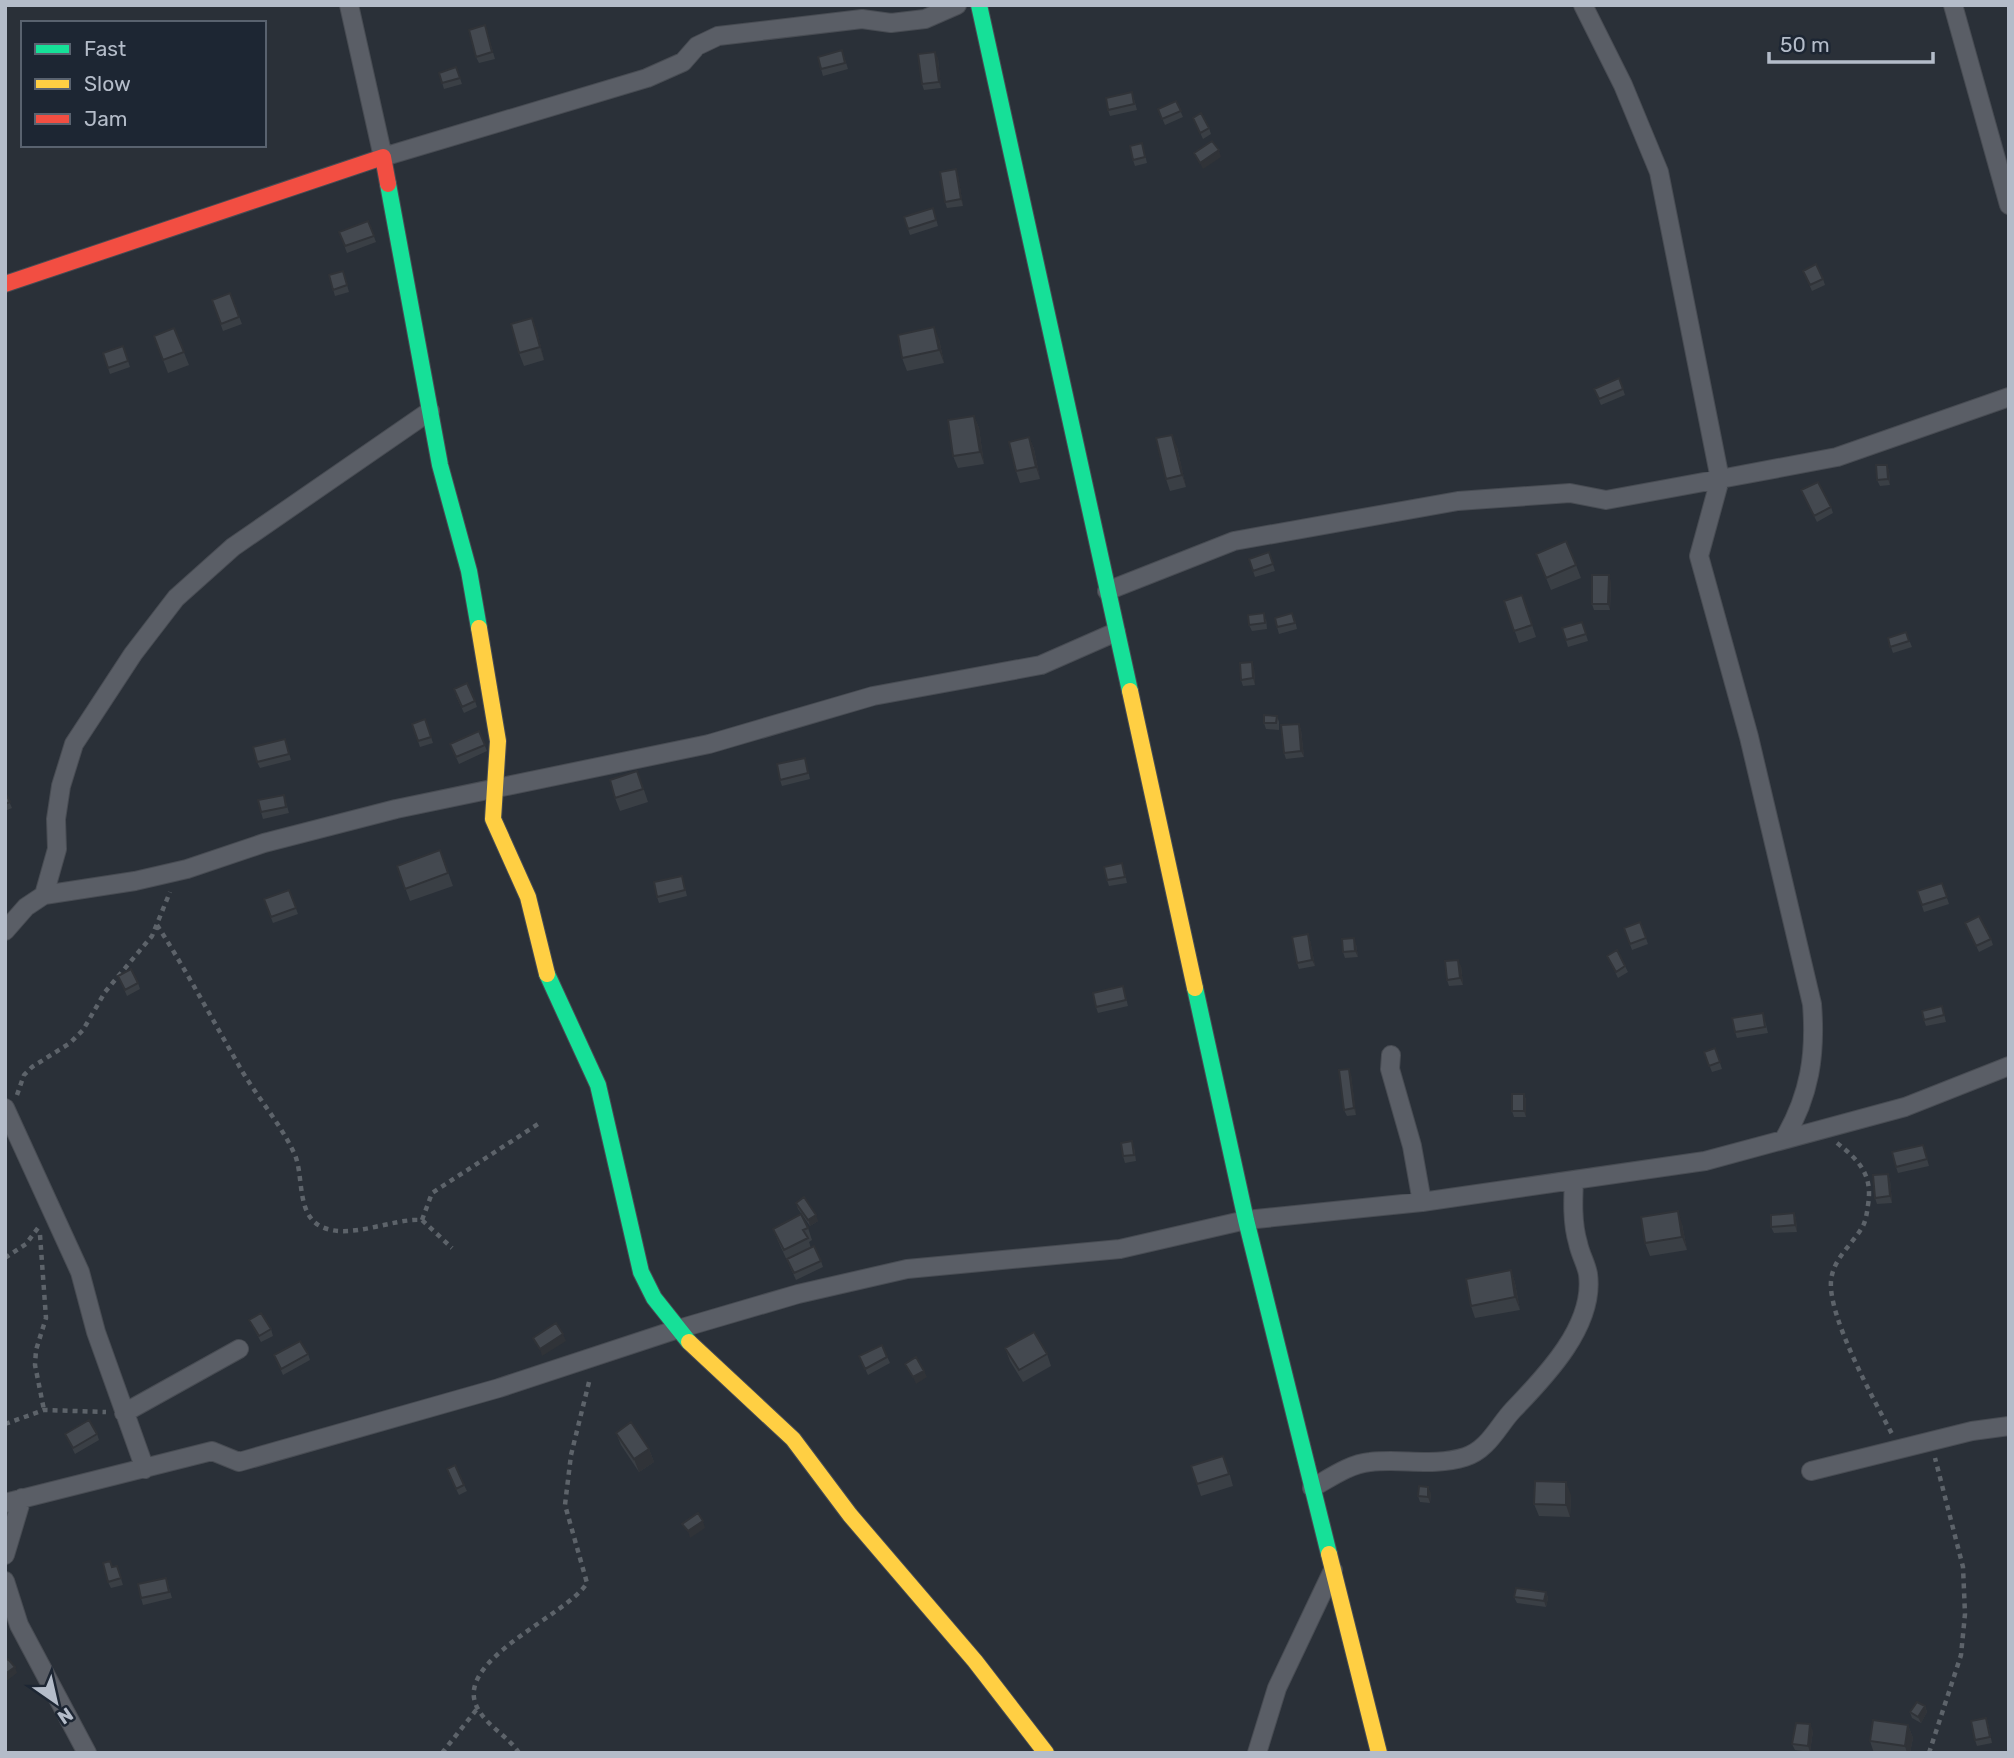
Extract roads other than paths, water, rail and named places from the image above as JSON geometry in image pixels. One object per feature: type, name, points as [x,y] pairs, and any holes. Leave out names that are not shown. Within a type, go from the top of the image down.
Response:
[{"type":"street","points":[[349,5],[383,157],[440,465],[470,571],[498,741],[493,819],[528,897],[548,979],[598,1085],[640,1272],[652,1300],[675,1330],[794,1440],[844,1508],[965,1645],[1046,1753]]},
{"type":"street","points":[[5,284],[232,211],[383,157],[647,78],[684,62],[697,46],[718,36],[862,19],[891,23],[925,19],[957,5]]},
{"type":"street","points":[[979,5],[1247,1220],[1379,1753]]},
{"type":"street","points":[[1583,5],[1623,85],[1659,172],[1720,479],[1699,556],[1749,737],[1812,1004],[1814,1048],[1809,1086],[1784,1139]]},
{"type":"street","points":[[1952,5],[2009,205]]},
{"type":"street","points":[[1107,591],[1234,541],[1296,529],[1458,500],[1570,493],[1606,500],[1837,457],[2009,397]]},
{"type":"street","points":[[44,895],[57,849],[56,819],[61,786],[74,744],[133,654],[176,598],[233,547],[430,411]]},
{"type":"street","points":[[5,931],[26,907],[44,895],[135,881],[187,869],[264,843],[494,787],[709,744],[873,696],[1041,665],[1116,632]]},
{"type":"street","points":[[1391,1055],[1390,1069],[1412,1146],[1422,1202]]},
{"type":"street","points":[[5,1555],[14,1501],[212,1451],[239,1462],[595,1358],[675,1330],[798,1294],[907,1269],[1121,1249],[1247,1220],[1422,1202],[1705,1161],[1905,1107],[2009,1066]]},
{"type":"street","points":[[8,1114],[80,1272],[124,1413],[145,1469]]},
{"type":"street","points":[[1312,1488],[1356,1464],[1385,1461],[1428,1463],[1467,1457],[1488,1442],[1511,1412],[1534,1390],[1555,1363],[1575,1328],[1587,1293],[1588,1276],[1577,1242],[1574,1180]]},
{"type":"street","points":[[124,1413],[239,1349]]},
{"type":"street","points":[[1811,1471],[1990,1427],[2009,1426]]},
{"type":"street","points":[[1257,1753],[1277,1688],[1333,1570]]},
{"type":"street","points":[[5,1581],[19,1625],[87,1753]]}]
